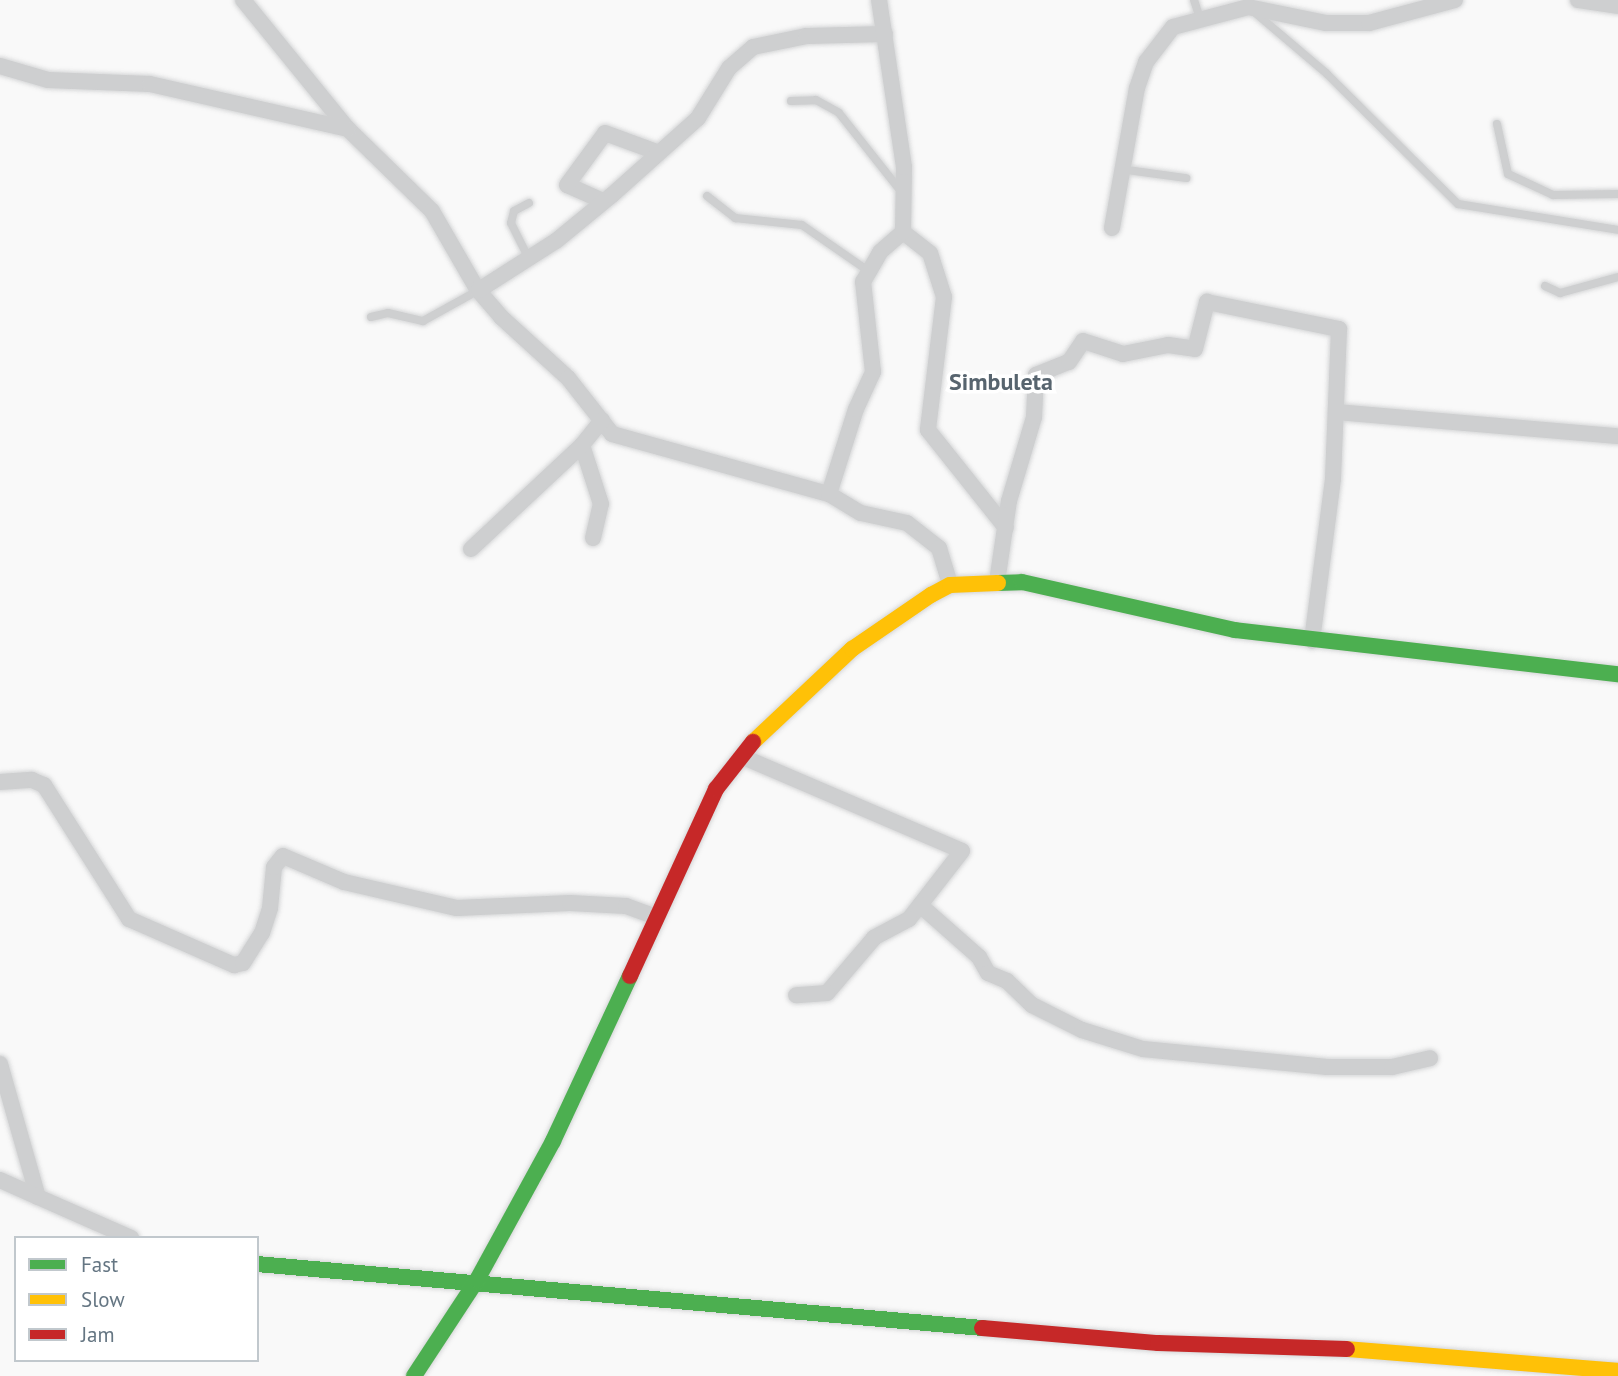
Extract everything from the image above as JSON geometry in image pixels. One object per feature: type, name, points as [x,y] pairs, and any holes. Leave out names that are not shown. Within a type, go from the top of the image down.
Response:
[{"type":"street","points":[[243,0],[348,129],[432,211],[479,290],[524,341],[568,377],[612,434],[644,446],[829,494],[861,513],[907,523],[939,548],[950,584]]},
{"type":"street","points":[[829,494],[856,409],[873,372],[867,342],[867,270],[903,232],[905,196],[879,0]]},
{"type":"street","points":[[1112,228],[1121,169],[1146,62],[1173,27],[1248,7],[1326,23],[1369,23],[1455,0]]},
{"type":"street","points":[[1578,0],[1618,6]]},
{"type":"street","points":[[479,290],[529,259],[603,201],[698,118],[729,68],[753,47],[806,36],[885,34]]},
{"type":"street","points":[[0,66],[48,80],[150,84],[348,129]]},
{"type":"street","points":[[603,201],[567,185],[605,133],[657,152]]},
{"type":"street","points":[[903,232],[930,253],[944,297],[928,430],[960,476],[1006,528]]},
{"type":"street","points":[[997,582],[1006,528],[1034,417],[1036,375],[1069,362],[1083,341],[1123,354],[1168,345],[1195,349],[1208,302],[1339,329],[1333,479],[1312,641]]},
{"type":"street","points":[[1336,412],[1618,436]]},
{"type":"street","points":[[471,550],[582,445],[602,420]]},
{"type":"street","points":[[582,445],[601,504],[593,538]]},
{"type":"street","points":[[414,1376],[477,1280],[489,1251],[554,1141],[702,814],[743,757],[773,722],[852,649],[950,584],[1022,582],[1164,616],[1312,641],[1618,674]]},
{"type":"street","points":[[743,757],[961,848],[961,855],[920,905],[902,924],[874,938],[827,993],[796,995]]},
{"type":"street","points":[[0,782],[32,780],[44,785],[129,919],[234,965],[243,963],[262,933],[270,908],[274,867],[283,856],[344,882],[457,908],[570,903],[626,906],[654,915]]},
{"type":"street","points":[[920,905],[979,957],[988,973],[1007,981],[1032,1005],[1082,1030],[1143,1049],[1327,1067],[1392,1067],[1430,1058]]},
{"type":"street","points":[[0,1064],[38,1197]]},
{"type":"street","points":[[0,1180],[126,1236]]},
{"type":"street","points":[[259,1264],[477,1280],[591,1295],[1158,1343],[1398,1351],[1618,1371]]},
{"type":"lane","points":[[1194,0],[1200,18]]},
{"type":"lane","points":[[1248,7],[1326,73],[1458,204],[1618,230]]},
{"type":"lane","points":[[791,102],[816,100],[839,113],[878,168],[905,196]]},
{"type":"lane","points":[[1497,124],[1508,174],[1553,195],[1618,194]]},
{"type":"lane","points":[[1121,169],[1186,178]]},
{"type":"lane","points":[[707,196],[735,218],[802,225],[867,270]]},
{"type":"lane","points":[[529,203],[514,211],[512,223],[529,259]]},
{"type":"lane","points":[[1545,286],[1560,293],[1618,277]]},
{"type":"lane","points":[[370,317],[388,313],[424,321],[479,290]]},
{"type":"traffic: fast","points":[[998,583],[1022,582],[1235,630],[1618,674]]},
{"type":"traffic: fast","points":[[414,1376],[477,1280],[553,1141],[630,976]]},
{"type":"traffic: fast","points":[[259,1264],[982,1328]]},
{"type":"traffic: slow","points":[[753,742],[852,649],[931,595],[950,585],[998,583]]},
{"type":"traffic: slow","points":[[1347,1349],[1618,1371]]},
{"type":"traffic: jam","points":[[630,976],[716,789],[753,742]]},
{"type":"traffic: jam","points":[[982,1328],[1158,1343],[1347,1349]]},
{"type":"district","name":"Simbuleta","points":[[1001,382]]}]
